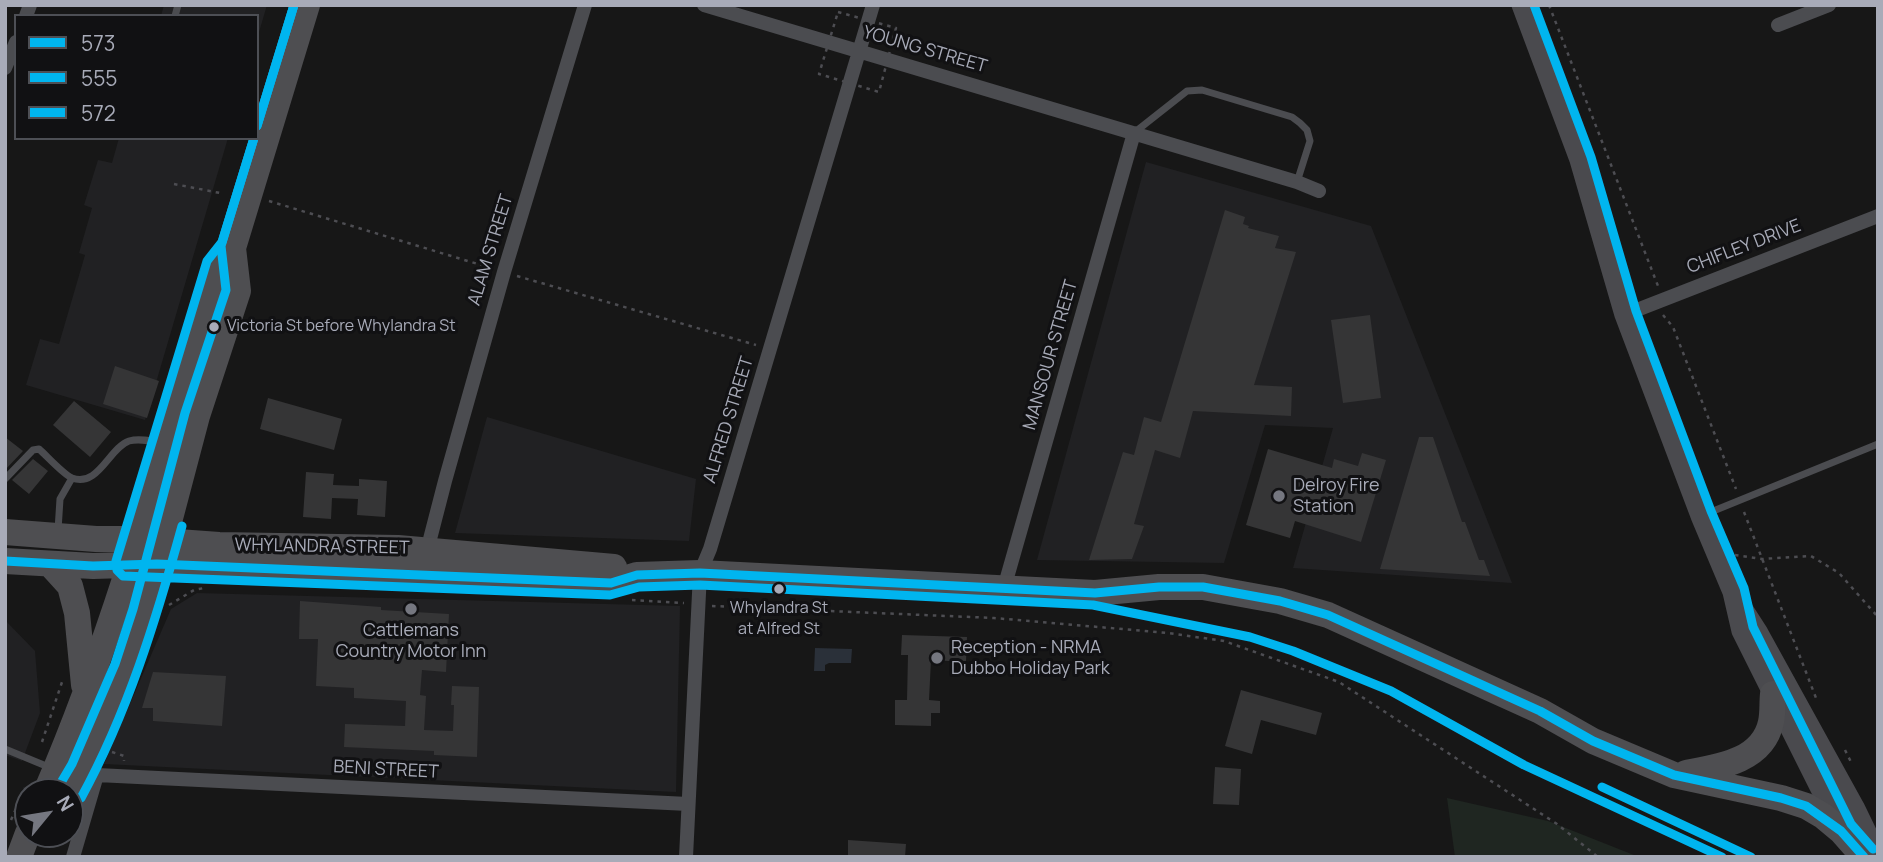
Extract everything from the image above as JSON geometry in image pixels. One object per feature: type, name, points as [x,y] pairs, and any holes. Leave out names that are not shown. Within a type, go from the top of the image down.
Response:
[{"type":"highway","points":[[64,776],[85,698],[166,444],[219,265],[233,248],[307,5]]},
{"type":"highway","points":[[64,776],[125,668],[145,612],[197,416],[238,291],[233,248]]},
{"type":"highway","name":"WHYLANDRA STREET","points":[[5,532],[96,539],[136,539],[161,552],[454,577],[611,583],[637,575],[700,573],[1095,593],[1159,587],[1203,587],[1280,601],[1328,615],[1540,711],[1593,741],[1674,775],[1781,797],[1806,806],[1824,816],[1866,857]]},
{"type":"highway","name":"WHYLANDRA STREET","points":[[5,561],[128,565],[161,552],[242,546],[429,550],[613,566],[637,575]]},
{"type":"highway","points":[[50,564],[70,586],[77,612],[85,698]]},
{"type":"highway","points":[[1674,775],[1746,758],[1763,741],[1771,723],[1773,694]]},
{"type":"street","name":"ALAM STREET","points":[[429,550],[444,481],[585,5]]},
{"type":"street","name":"YOUNG STREET","points":[[704,5],[1297,181],[1319,191]]},
{"type":"street","name":"ALFRED STREET","points":[[686,857],[700,573],[710,549],[873,5]]},
{"type":"street","points":[[1521,5],[1578,160],[1624,314],[1700,516],[1732,592],[1741,631],[1841,831]]},
{"type":"street","points":[[1778,25],[1829,5]]},
{"type":"street","points":[[5,68],[14,47]]},
{"type":"street","name":"MANSOUR STREET","points":[[1004,588],[1134,132]]},
{"type":"street","name":"CHIFLEY DRIVE","points":[[1624,314],[1878,216]]},
{"type":"street","points":[[429,550],[429,558],[434,566],[454,577]]},
{"type":"street","points":[[1732,592],[1759,633],[1855,807],[1870,838],[1866,857]]},
{"type":"street","points":[[64,776],[73,857]]},
{"type":"street","name":"BENI STREET","points":[[64,776],[122,776],[688,804]]},
{"type":"lane","points":[[1134,132],[1187,92],[1202,90],[1292,117],[1307,130],[1310,141],[1297,181]]},
{"type":"lane","points":[[5,479],[30,452],[39,449],[72,478],[91,477],[127,442],[166,444]]},
{"type":"lane","points":[[1700,516],[1878,444]]},
{"type":"lane","points":[[58,536],[58,508],[72,478]]},
{"type":"lane","points":[[5,749],[64,776]]},
{"type":"path","points":[[1549,5],[1656,301],[1673,327],[1818,701]]},
{"type":"path","points":[[174,184],[220,193]]},
{"type":"path","points":[[1715,552],[1762,559],[1811,556],[1839,573],[1878,617]]},
{"type":"path","points":[[163,613],[181,596],[208,588]]},
{"type":"path","points":[[624,599],[994,618],[1168,633],[1224,641],[1339,682],[1557,824],[1598,857]]},
{"type":"path","points":[[64,678],[64,776]]},
{"type":"path","points":[[110,743],[110,751],[124,756],[122,776]]},
{"type":"path","points":[[1843,747],[1851,759],[1852,769]]},
{"type":"shaded area","points":[[164,5],[267,5],[259,32],[259,14],[162,14]]},
{"type":"shaded area","points":[[118,140],[227,140],[145,420],[26,385],[40,339],[59,344],[85,255],[79,253],[92,208],[84,205],[98,160],[112,163]]},
{"type":"shaded area","points":[[1146,162],[1371,226],[1512,583],[1293,568],[1333,428],[1265,425],[1224,563],[1037,560]]},
{"type":"shaded area","points":[[487,417],[696,479],[689,541],[455,533]]},
{"type":"shaded area","points":[[197,593],[680,606],[676,792],[104,764],[171,609]]},
{"type":"shaded area","points":[[5,620],[35,651],[40,713],[22,761],[5,755]]},
{"type":"shaded area","points":[[815,648],[852,649],[851,663],[829,663],[825,665],[825,671],[814,671]]},
{"type":"shaded area","points":[[1447,798],[1548,821],[1639,857],[1455,857]]},
{"type":"building","points":[[1225,210],[1245,217],[1243,224],[1249,226],[1248,228],[1279,236],[1275,248],[1296,252],[1254,385],[1292,387],[1291,416],[1193,411],[1180,458],[1155,450],[1134,524],[1144,526],[1132,559],[1089,560],[1123,452],[1134,455],[1144,417],[1161,422]]},
{"type":"building","points":[[1370,315],[1381,398],[1343,403],[1331,320]]},
{"type":"building","points":[[115,366],[159,381],[147,418],[103,404]]},
{"type":"building","points":[[268,398],[342,419],[334,450],[260,429]]},
{"type":"building","points":[[74,401],[111,432],[90,457],[53,425]]},
{"type":"building","points":[[5,437],[23,451],[5,470]]},
{"type":"building","points":[[1419,437],[1433,437],[1462,522],[1465,522],[1479,560],[1484,560],[1490,576],[1380,569]]},
{"type":"building","points":[[1268,449],[1332,468],[1334,459],[1358,466],[1362,453],[1386,460],[1361,542],[1295,521],[1290,538],[1246,525]]},
{"type":"building","points":[[33,459],[48,471],[29,494],[12,480]]},
{"type":"building","points":[[306,472],[334,474],[333,485],[359,486],[359,479],[387,481],[385,517],[357,515],[358,499],[332,498],[331,519],[303,517]]},
{"type":"building","points":[[300,601],[449,614],[446,672],[422,670],[420,695],[426,696],[424,730],[453,731],[452,686],[479,687],[477,757],[434,755],[434,751],[344,747],[345,724],[405,726],[406,701],[354,698],[354,688],[316,686],[318,639],[299,639]]},
{"type":"building","points":[[902,635],[967,637],[966,662],[931,660],[929,700],[940,701],[940,713],[931,713],[931,726],[895,725],[895,700],[907,700],[908,655],[901,655]]},
{"type":"building","points":[[153,672],[226,676],[222,726],[153,721],[153,708],[142,708]]},
{"type":"building","points":[[1241,690],[1322,713],[1316,735],[1261,720],[1252,754],[1225,746]]},
{"type":"building","points":[[1215,767],[1241,769],[1239,805],[1213,804]]},
{"type":"building","points":[[848,840],[906,844],[905,857],[848,857]]},
{"type":"transit line","name":"555","points":[[259,119],[294,5]]},
{"type":"transit line","name":"572","points":[[259,119],[294,5]]},
{"type":"transit line","name":"572","points":[[1534,5],[1591,157],[1636,311],[1711,511],[1744,588],[1753,627],[1851,824],[1873,849]]},
{"type":"transit line","name":"555","points":[[253,140],[222,242],[207,261],[116,561],[117,570],[123,576],[610,595],[639,587],[700,585],[1093,605],[1250,637],[1293,651],[1391,691],[1524,765],[1722,857]]},
{"type":"transit line","name":"572","points":[[64,778],[115,664],[133,609],[185,413],[226,290],[221,246],[253,140]]},
{"type":"transit line","name":"555","points":[[84,792],[127,699],[162,596],[182,526]]},
{"type":"transit line","name":"573","points":[[5,561],[93,566],[157,564],[611,583],[637,575],[700,573],[1095,593],[1159,587],[1203,587],[1280,601],[1328,615],[1540,711],[1593,741],[1674,775],[1806,806],[1841,831],[1864,857]]},
{"type":"transit line","name":"573","points":[[1602,787],[1751,857]]},
{"type":"place","name":"Victoria St before Whylandra St","points":[[214,327]]},
{"type":"place","name":"Delroy Fire Station","points":[[1279,496]]},
{"type":"place","name":"Whylandra St at Alfred St","points":[[779,589]]},
{"type":"place","name":"Cattlemans Country Motor Inn","points":[[411,609]]},
{"type":"place","name":"Reception - NRMA Dubbo Holiday Park","points":[[937,658]]}]
